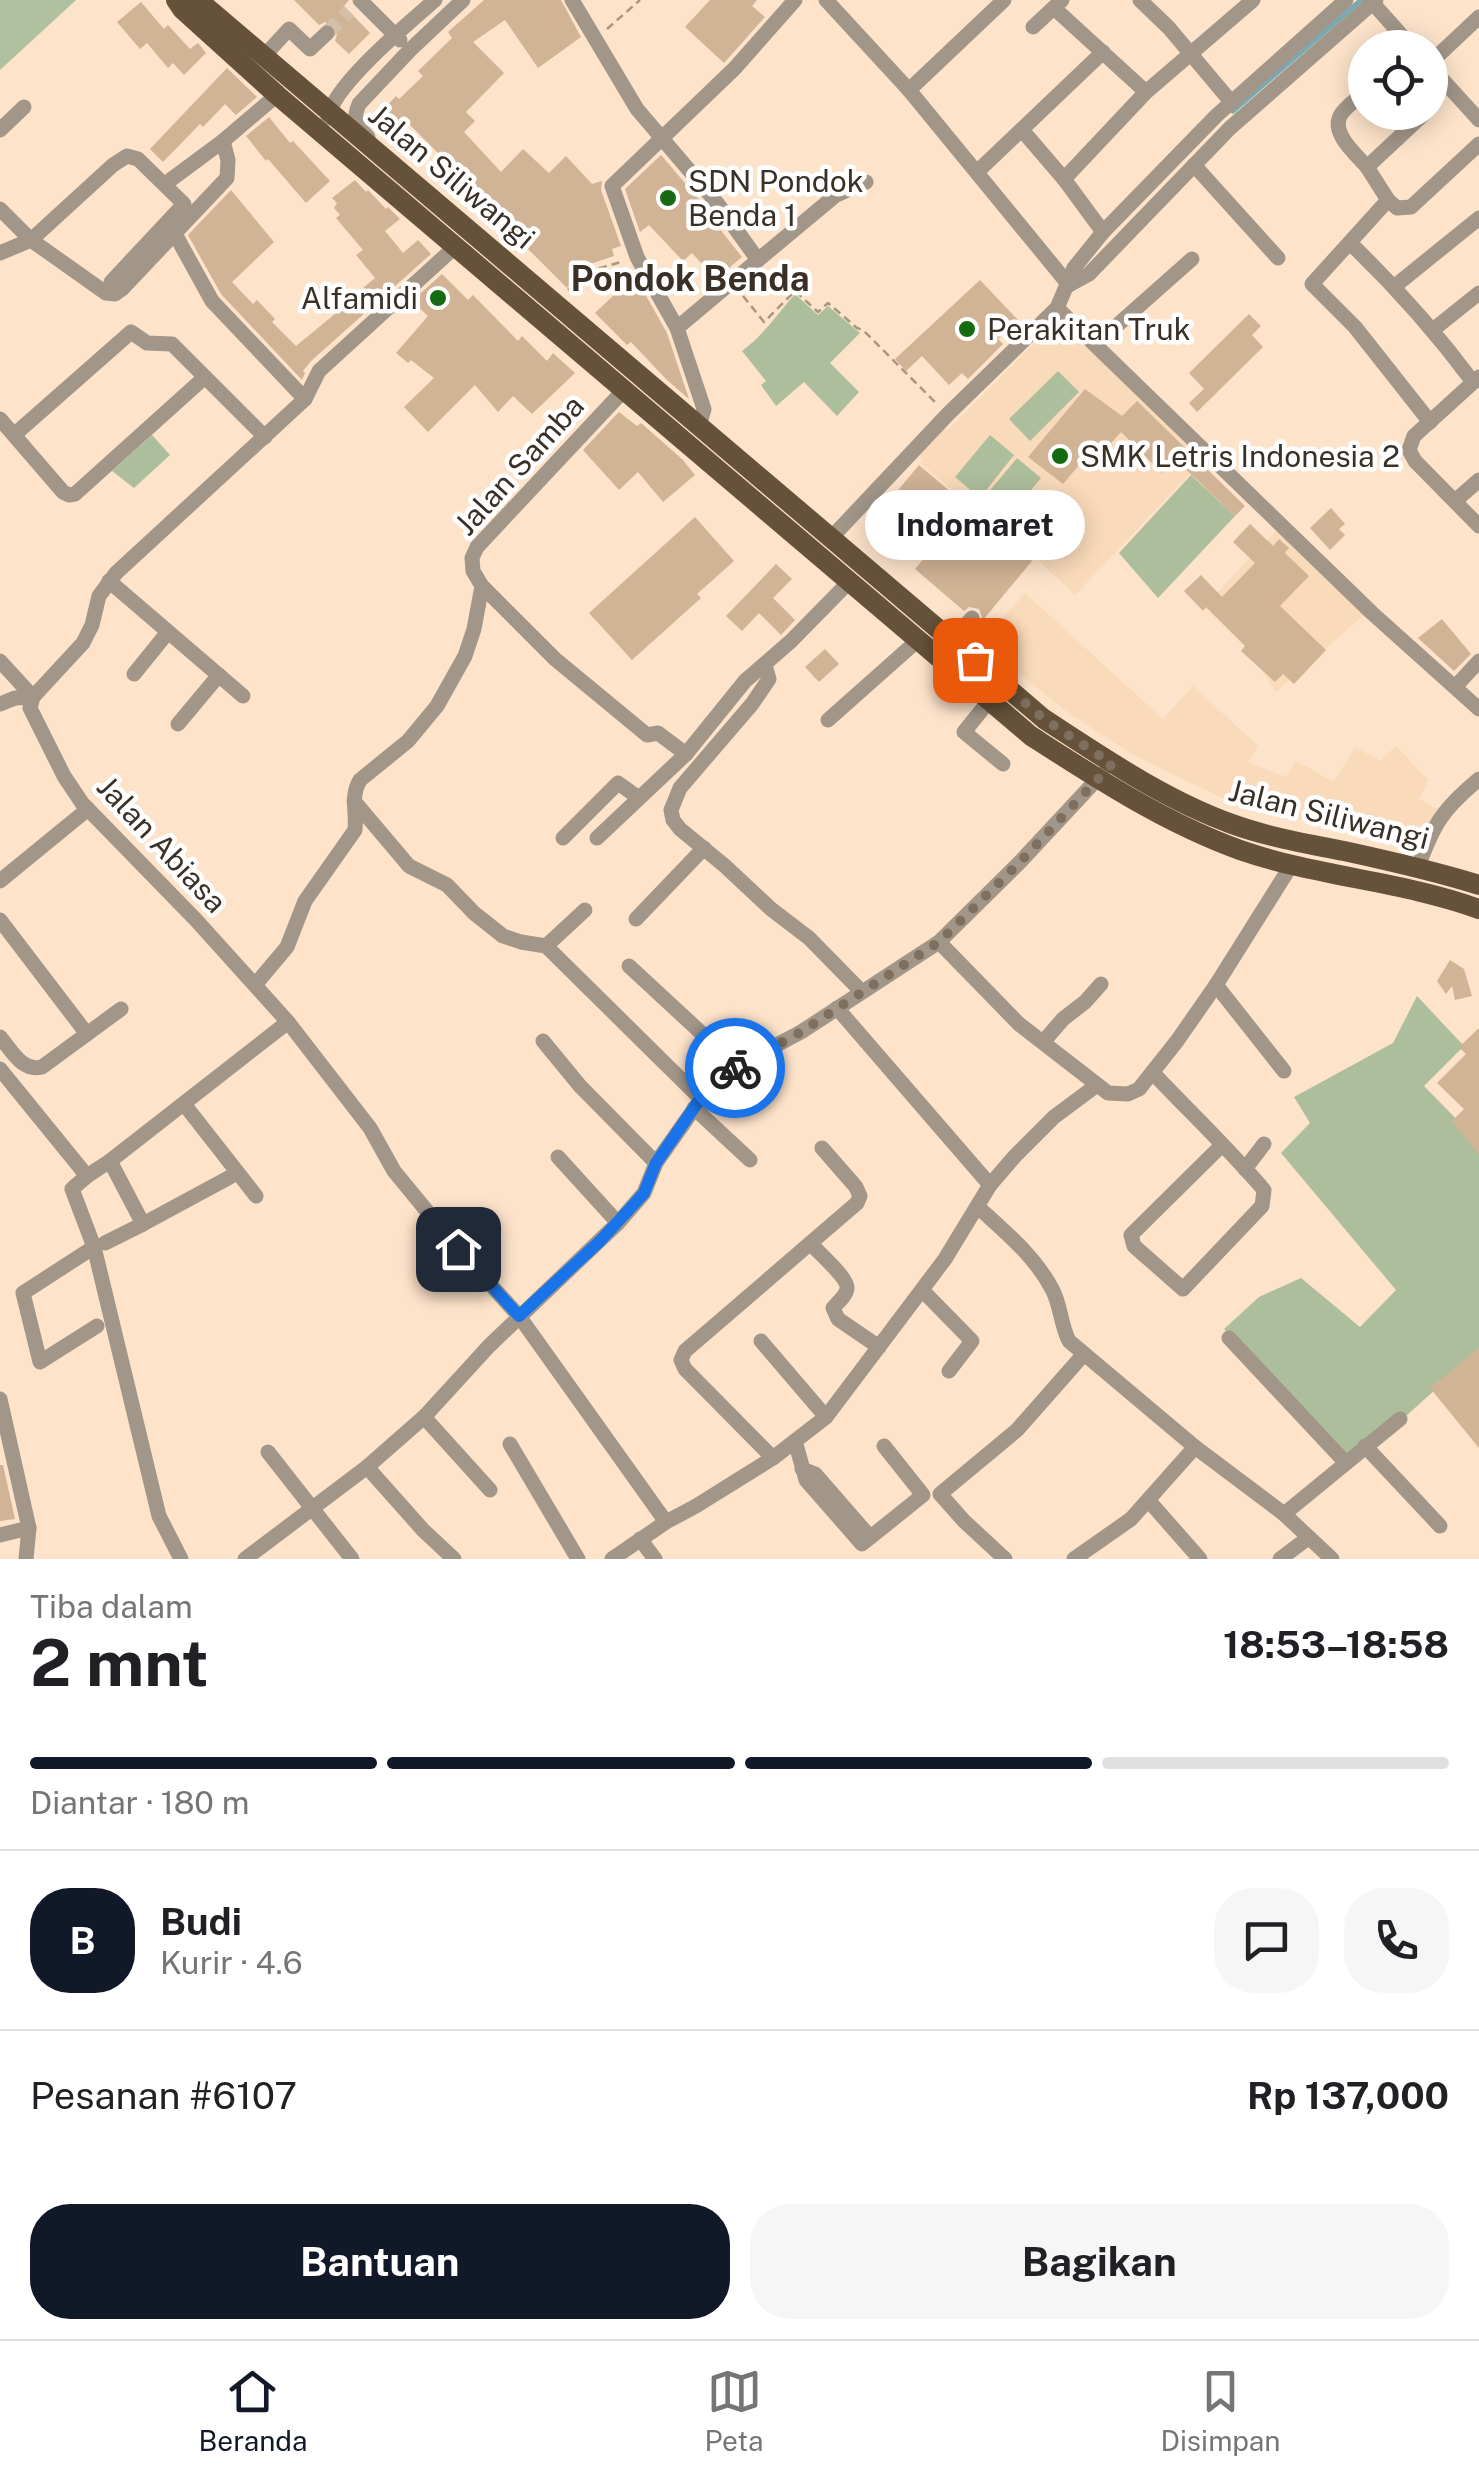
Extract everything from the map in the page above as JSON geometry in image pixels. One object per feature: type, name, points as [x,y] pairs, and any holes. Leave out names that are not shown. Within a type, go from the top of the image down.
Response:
[{"type":"main road","points":[[176,0],[327,137]]},
{"type":"main road","points":[[198,0],[329,110]]},
{"type":"main road","name":"Jalan Siliwangi","points":[[329,110],[1104,772],[1168,820],[1240,850],[1407,888],[1479,909]]},
{"type":"main road","name":"Jalan Siliwangi","points":[[327,137],[1031,736],[1104,772],[1232,824],[1479,884]]},
{"type":"street","points":[[329,110],[339,93],[435,0]]},
{"type":"street","points":[[394,167],[357,125],[354,114],[410,50],[463,0]]},
{"type":"street","points":[[572,0],[627,94],[717,203],[758,260]]},
{"type":"street","points":[[699,427],[704,409],[677,328],[637,257],[612,186],[735,68],[795,0]]},
{"type":"street","points":[[910,90],[1004,0]]},
{"type":"street","points":[[1064,179],[1146,92],[1253,0]]},
{"type":"street","points":[[832,538],[948,414],[1058,308],[1074,268],[1104,232],[1218,115],[1346,0]]},
{"type":"street","points":[[1145,1],[1232,103]]},
{"type":"street","points":[[1069,285],[1089,274],[1230,128],[1373,1],[1398,30]]},
{"type":"street","points":[[356,4],[410,50]]},
{"type":"street","points":[[838,4],[1069,285]]},
{"type":"street","points":[[1033,27],[1058,4],[1146,92]]},
{"type":"street","points":[[1448,47],[1479,17]]},
{"type":"street","points":[[265,55],[289,30],[310,49],[327,32]]},
{"type":"street","points":[[977,172],[1103,52]]},
{"type":"street","points":[[1448,86],[1479,120]]},
{"type":"street","points":[[1448,92],[1451,89]]},
{"type":"street","points":[[164,184],[278,95]]},
{"type":"street","points":[[0,130],[24,107]]},
{"type":"street","points":[[1348,108],[1338,125],[1345,142],[1397,208],[1411,207],[1479,144]]},
{"type":"street","name":"Jalan Siliwangi","points":[[327,137],[329,110]]},
{"type":"street","points":[[1218,115],[1230,128]]},
{"type":"street","points":[[1022,130],[1104,232]]},
{"type":"street","points":[[1367,167],[1407,130]]},
{"type":"street","points":[[0,209],[31,240],[114,294],[227,178],[223,141]]},
{"type":"street","points":[[0,253],[31,240],[113,165],[127,156],[138,158],[184,204],[111,282]]},
{"type":"street","points":[[1194,164],[1278,258]]},
{"type":"street","points":[[677,328],[836,195],[866,182]]},
{"type":"street","points":[[1388,200],[1312,284],[1355,327],[1430,422]]},
{"type":"street","points":[[1395,286],[1479,218]]},
{"type":"street","points":[[175,234],[212,301],[305,399]]},
{"type":"street","points":[[1351,244],[1395,286],[1476,379],[1414,436],[1408,450],[1479,526]]},
{"type":"street","points":[[0,717],[8,701],[33,697],[88,635],[99,596],[108,581],[305,399],[320,371],[456,246]]},
{"type":"street","points":[[1096,344],[1192,259]]},
{"type":"street","points":[[1434,329],[1479,293]]},
{"type":"street","points":[[1058,308],[1372,613],[1479,709]]},
{"type":"street","points":[[14,435],[131,332],[146,343],[172,344],[265,437]]},
{"type":"street","points":[[0,419],[64,492],[75,494],[205,377]]},
{"type":"street","name":"Jalan Samba","points":[[254,984],[287,947],[305,900],[355,830],[355,788],[360,780],[408,742],[437,706],[465,656],[482,586],[473,570],[472,558],[477,547],[624,390]]},
{"type":"street","points":[[1455,501],[1479,480]]},
{"type":"street","points":[[108,581],[242,696]]},
{"type":"street","points":[[597,838],[686,754],[745,681],[849,582]]},
{"type":"street","points":[[482,586],[554,660],[648,734],[658,733],[686,754]]},
{"type":"street","points":[[952,641],[972,618]]},
{"type":"street","points":[[134,674],[168,632]]},
{"type":"street","points":[[828,720],[917,641]]},
{"type":"street","points":[[0,661],[33,697]]},
{"type":"street","points":[[1455,687],[1479,661]]},
{"type":"street","points":[[765,666],[769,679],[752,704],[680,788],[672,810],[673,820],[809,938],[862,992]]},
{"type":"street","points":[[178,724],[219,675]]},
{"type":"street","name":"Jalan Abiasa","points":[[33,697],[30,708],[37,726],[64,776],[88,809],[141,861],[288,1022],[370,1128],[394,1171],[519,1316],[666,1522]]},
{"type":"street","points":[[989,701],[964,732],[1003,764]]},
{"type":"street","points":[[245,1559],[367,1467],[424,1417],[519,1316],[618,1223],[644,1193],[656,1163],[697,1103],[737,1066],[801,1032],[939,942],[1104,772]]},
{"type":"street","points":[[1418,867],[1445,811],[1479,778]]},
{"type":"street","points":[[563,838],[618,784],[640,798]]},
{"type":"street","points":[[354,800],[408,866],[447,885],[503,936],[546,946],[750,1160]]},
{"type":"street","points":[[0,881],[88,809]]},
{"type":"street","points":[[636,919],[704,848]]},
{"type":"street","points":[[939,942],[1018,1024],[1108,1093],[1128,1094],[1153,1073],[1216,985],[1292,864]]},
{"type":"street","points":[[546,946],[585,910]]},
{"type":"street","points":[[0,920],[87,1034]]},
{"type":"street","points":[[629,966],[737,1066]]},
{"type":"street","points":[[1044,1042],[1102,984]]},
{"type":"street","points":[[1216,985],[1284,1070]]},
{"type":"street","points":[[837,1008],[990,1185]]},
{"type":"street","points":[[0,1037],[24,1066],[36,1069],[121,1009]]},
{"type":"street","points":[[182,1559],[159,1516],[100,1245],[72,1190],[184,1110],[288,1022]]},
{"type":"street","points":[[543,1041],[580,1086],[656,1163]]},
{"type":"street","points":[[0,1069],[88,1176]]},
{"type":"street","points":[[1153,1073],[1246,1169],[1264,1190],[1262,1206],[1184,1289],[1134,1246],[1131,1235],[1222,1145]]},
{"type":"street","points":[[612,1559],[640,1538],[774,1458],[826,1416],[946,1259],[990,1185],[1054,1117],[1097,1085]]},
{"type":"street","points":[[184,1110],[256,1196]]},
{"type":"street","points":[[1246,1169],[1264,1144]]},
{"type":"street","points":[[774,1458],[685,1369],[681,1360],[685,1351],[857,1204],[860,1196],[856,1187],[822,1148]]},
{"type":"street","points":[[558,1157],[618,1223]]},
{"type":"street","points":[[112,1165],[144,1224]]},
{"type":"street","points":[[97,1326],[40,1362],[23,1293],[100,1245],[230,1176]]},
{"type":"street","points":[[978,1206],[1037,1266],[1054,1292],[1069,1341],[1195,1448],[1284,1514],[1332,1559]]},
{"type":"street","points":[[810,1244],[848,1286],[833,1308],[834,1314],[878,1347]]},
{"type":"street","points":[[922,1290],[972,1341],[949,1370]]},
{"type":"street","points":[[1228,1338],[1345,1462]]},
{"type":"street","points":[[761,1341],[826,1416]]},
{"type":"street","points":[[1005,1559],[940,1494],[1017,1430],[1084,1354]]},
{"type":"street","points":[[0,1398],[29,1528],[26,1559]]},
{"type":"street","points":[[424,1417],[490,1490]]},
{"type":"street","points":[[1284,1514],[1400,1419]]},
{"type":"street","points":[[795,1441],[802,1469],[815,1474],[870,1537],[922,1495],[884,1446]]},
{"type":"street","points":[[510,1444],[578,1559]]},
{"type":"street","points":[[1365,1446],[1440,1526]]},
{"type":"street","points":[[1076,1558],[1115,1532],[1150,1501],[1195,1448]]},
{"type":"street","points":[[268,1452],[352,1559]]},
{"type":"street","points":[[367,1467],[454,1559]]},
{"type":"street","points":[[1150,1501],[1200,1559]]},
{"type":"street","points":[[0,1535],[29,1528]]},
{"type":"street","points":[[640,1538],[655,1559]]},
{"type":"street","points":[[1280,1559],[1308,1538]]},
{"type":"path","points":[[595,40],[640,0]]},
{"type":"path","points":[[565,293],[586,272],[637,257]]},
{"type":"path","points":[[732,284],[764,322],[795,291],[818,312],[828,303],[864,330],[948,414]]},
{"type":"shaded area","name":"SMK Letris Indonesia 2","points":[[1059,318],[1203,460],[1075,595],[920,463],[923,459],[917,453],[943,428],[947,431]]},
{"type":"shaded area","points":[[1280,527],[1367,612],[1276,692],[1245,646],[1204,606]]},
{"type":"shaded area","points":[[1025,593],[1163,719],[1193,686],[1258,746],[1248,762],[1286,777],[1296,761],[1334,782],[1355,747],[1380,761],[1396,746],[1428,780],[1419,799],[1437,809],[1418,849],[1231,802],[1135,756],[1070,714],[981,643]]},
{"type":"green space","points":[[0,0],[76,0],[0,70]]},
{"type":"green space","points":[[795,294],[818,315],[828,306],[860,333],[830,363],[859,392],[837,416],[804,382],[776,406],[761,385],[766,381],[742,351]]},
{"type":"green space","points":[[1058,371],[1079,392],[1030,441],[1009,419]]},
{"type":"green space","points":[[152,435],[170,455],[134,488],[112,471]]},
{"type":"green space","points":[[990,435],[1014,455],[980,498],[955,477]]},
{"type":"green space","points":[[1017,458],[1041,478],[1007,520],[982,500]]},
{"type":"green space","points":[[1191,475],[1235,516],[1158,598],[1119,553]]},
{"type":"green space","points":[[1417,996],[1464,1046],[1424,1086],[1479,1142],[1479,1350],[1353,1464],[1224,1329],[1259,1297],[1301,1278],[1360,1327],[1396,1290],[1281,1153],[1310,1123],[1294,1097],[1393,1043]]},
{"type":"building","points":[[294,0],[349,0],[344,6],[370,33],[349,54],[335,41],[338,31],[334,25],[319,25]]},
{"type":"building","points":[[484,0],[561,0],[581,37],[538,68],[505,20],[473,42],[504,73],[466,112],[475,121],[464,132],[501,172],[523,149],[549,173],[566,156],[592,184],[602,181],[601,190],[621,246],[612,249],[614,256],[581,267],[582,272],[567,288],[457,185],[449,192],[428,169],[442,157],[404,119],[391,132],[376,117],[423,76],[418,71],[452,38],[448,32]]},
{"type":"building","points":[[710,0],[757,0],[752,6],[765,17],[724,63],[685,27]]},
{"type":"building","points":[[141,2],[164,29],[168,25],[190,49],[198,43],[206,53],[184,75],[173,63],[168,68],[147,43],[140,49],[117,22]]},
{"type":"building","points":[[227,68],[257,97],[236,115],[225,104],[163,162],[150,149]]},
{"type":"building","points":[[269,117],[330,181],[306,203],[246,136]]},
{"type":"building","name":"SDN Pondok Benda 1","points":[[661,155],[742,257],[716,279],[692,253],[683,261],[649,225],[640,232],[625,189]]},
{"type":"building","points":[[355,180],[400,219],[385,231],[403,253],[418,240],[431,254],[311,361],[302,380],[221,294],[188,235],[231,190],[274,242],[232,282],[253,304],[257,300],[296,346],[375,278],[356,255],[363,250],[336,218],[340,215],[332,198]]},
{"type":"building","points":[[442,274],[468,300],[473,295],[518,341],[522,336],[547,361],[553,353],[575,373],[532,414],[513,396],[498,412],[475,385],[428,432],[404,407],[434,378],[396,353],[428,316],[412,301]]},
{"type":"building","points":[[636,278],[667,333],[689,399],[595,313],[628,285],[625,281]]},
{"type":"building","name":"Perakitan Truk","points":[[980,280],[1018,320],[998,339],[1003,344],[968,379],[962,373],[949,385],[922,356],[906,371],[895,359]]},
{"type":"building","points":[[1249,314],[1261,326],[1252,335],[1263,347],[1197,412],[1189,403],[1204,389],[1189,373]]},
{"type":"building","points":[[1085,389],[1122,416],[1137,401],[1245,506],[1235,516],[1175,459],[1162,473],[1121,432],[1093,463],[1085,458],[1063,484],[1028,457]]},
{"type":"building","points":[[619,412],[637,426],[641,423],[695,475],[663,502],[638,472],[619,490],[583,450]]},
{"type":"building","points":[[919,465],[1032,561],[983,620],[979,609],[969,607],[964,611],[915,569],[943,536],[894,495]]},
{"type":"building","points":[[1331,508],[1345,524],[1339,529],[1345,535],[1330,550],[1310,528]]},
{"type":"building","points":[[695,517],[734,561],[697,594],[701,598],[632,660],[589,613]]},
{"type":"building","points":[[1250,524],[1273,546],[1279,539],[1289,548],[1285,553],[1309,576],[1280,606],[1326,650],[1294,684],[1283,674],[1275,682],[1241,651],[1245,646],[1206,607],[1203,611],[1184,591],[1201,575],[1222,597],[1255,563],[1233,542]]},
{"type":"building","points":[[776,564],[792,579],[773,598],[795,620],[781,635],[759,613],[742,631],[726,616]]},
{"type":"building","points":[[1442,619],[1471,654],[1454,671],[1418,638]]},
{"type":"building","points":[[825,649],[839,664],[819,682],[805,667]]},
{"type":"building","points":[[1450,960],[1464,969],[1472,996],[1455,1000],[1452,986],[1446,994],[1437,981]]},
{"type":"building","points":[[1479,1028],[1479,1155],[1452,1121],[1464,1109],[1437,1083],[1466,1054],[1459,1047]]},
{"type":"building","points":[[1479,1348],[1479,1448],[1430,1388]]},
{"type":"building","points":[[3,1465],[15,1519],[0,1521]]},
{"type":"waterway","points":[[1233,111],[1361,0]]},
{"type":"tunnel","points":[[327,33],[349,11]]},
{"type":"way so far","points":[[735,1068],[801,1032],[939,942],[1112,764],[1044,719],[975,660]]},
{"type":"place","name":"SDN Pondok Benda 1","points":[[668,198]]},
{"type":"place","name":"Alfamidi","points":[[438,298]]},
{"type":"place","name":"Perakitan Truk","points":[[967,329]]},
{"type":"place","name":"SMK Letris Indonesia 2","points":[[1060,456]]},
{"type":"place","name":"Indomaret","points":[[975,660]]},
{"type":"district","name":"Pondok Benda","points":[[690,278]]},
{"type":"route","points":[[458,1249],[519,1316],[600,1241],[644,1193],[656,1163],[700,1099],[735,1068]]}]
